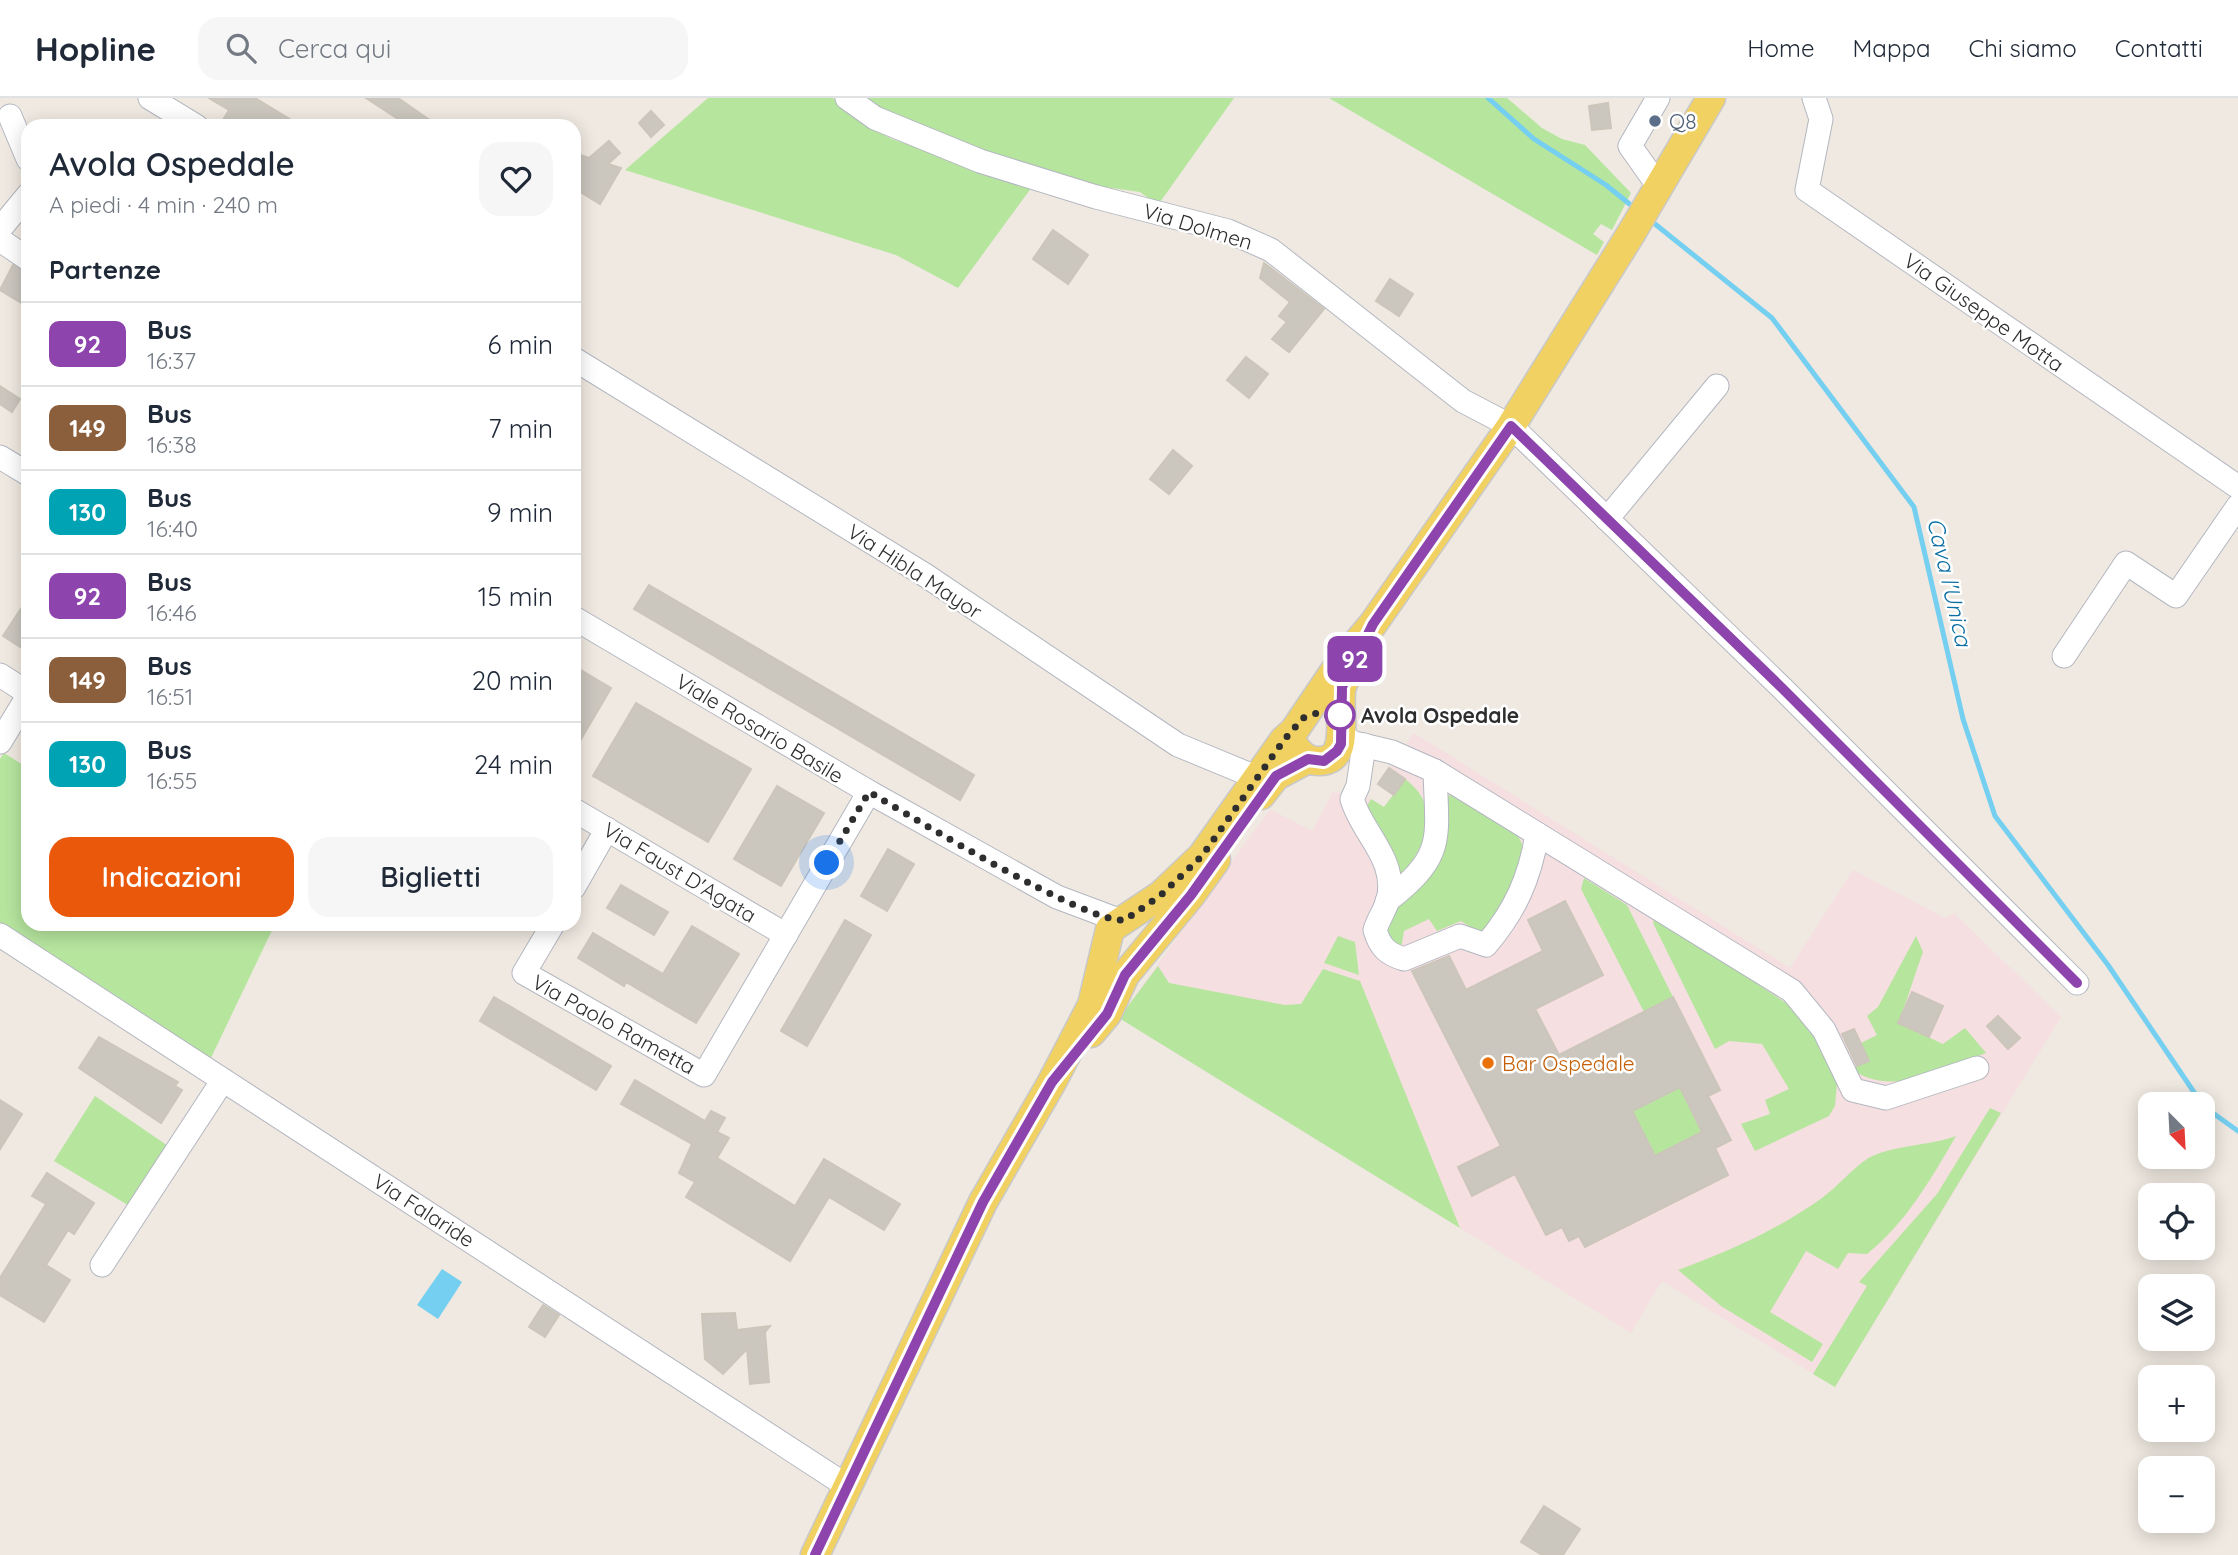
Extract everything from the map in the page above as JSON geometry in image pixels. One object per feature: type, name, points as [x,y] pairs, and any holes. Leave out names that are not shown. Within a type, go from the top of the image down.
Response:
[{"type":"main road","points":[[815,1555],[983,1202],[1052,1082],[1092,1005],[1115,933],[1202,856],[1284,740],[1299,724],[1340,663],[1373,624],[1511,426],[1632,232],[1711,98]]},
{"type":"main road","points":[[1349,737],[1342,687],[1373,624]]},
{"type":"main road","points":[[1299,724],[1317,713],[1324,714],[1336,722],[1349,737]]},
{"type":"main road","points":[[1299,724],[1296,748],[1308,759],[1316,762],[1331,757],[1349,737]]},
{"type":"main road","points":[[1052,1082],[1107,1014],[1125,975],[1191,895],[1276,776],[1308,759]]},
{"type":"main road","points":[[1115,933],[1114,956],[1123,961],[1143,954]]},
{"type":"street","points":[[150,98],[184,119]]},
{"type":"street","name":"Via Dolmen","points":[[847,98],[875,118],[980,160],[1096,197],[1228,231],[1271,250],[1463,401],[1511,426],[1792,698],[2077,983]]},
{"type":"street","points":[[1654,194],[1630,146],[1658,98]]},
{"type":"street","name":"Via Giuseppe Motta","points":[[1814,98],[1821,119],[1807,190],[2238,487]]},
{"type":"street","points":[[10,116],[21,142]]},
{"type":"street","points":[[0,229],[21,204]]},
{"type":"street","points":[[0,240],[21,254]]},
{"type":"street","name":"Via Hibla Mayor","points":[[581,363],[925,575],[1178,745],[1258,778]]},
{"type":"street","points":[[1607,519],[1717,386]]},
{"type":"street","points":[[0,457],[21,470]]},
{"type":"street","points":[[2064,656],[2126,563],[2176,596],[2238,506]]},
{"type":"street","name":"Viale Rosario Basile","points":[[581,622],[1115,933]]},
{"type":"street","points":[[0,675],[21,690]]},
{"type":"street","points":[[0,742],[21,707]]},
{"type":"street","points":[[1537,834],[1532,866],[1520,898],[1486,945],[1460,936],[1404,959],[1391,955],[1383,948],[1375,930],[1387,901],[1390,878],[1383,855],[1357,818],[1352,799],[1358,786],[1349,737],[1435,771],[1792,991],[1824,1030],[1853,1090],[1886,1098],[1977,1068]]},
{"type":"street","points":[[1387,901],[1422,871],[1433,852],[1437,831],[1435,771]]},
{"type":"street","points":[[786,935],[869,792]]},
{"type":"street","name":"Via Faust D'Agata","points":[[581,814],[786,935]]},
{"type":"street","points":[[581,875],[607,829]]},
{"type":"street","name":"Via Paolo Rametta","points":[[549,931],[524,973],[704,1075],[786,935]]},
{"type":"street","name":"Via Falaride","points":[[0,935],[847,1486]]},
{"type":"street","points":[[103,1265],[223,1080]]},
{"type":"shaded area","points":[[1414,733],[1790,968],[1853,870],[1945,918],[1954,913],[2061,1017],[1835,1387],[1662,1281],[1631,1333],[1119,1018],[1270,809],[1312,831],[1333,792],[1371,799],[1384,807],[1393,795],[1378,784]]},
{"type":"green space","points":[[708,98],[833,98],[869,127],[892,139],[1032,187],[958,288],[896,255],[625,170]]},
{"type":"green space","points":[[855,98],[1234,98],[1158,205],[1140,192],[1090,185],[916,129]]},
{"type":"green space","points":[[1329,98],[1507,98],[1542,128],[1562,139],[1585,145],[1631,193],[1612,230],[1601,224],[1593,234],[1604,242],[1597,255]]},
{"type":"green space","points":[[4,753],[21,764],[21,931],[272,931],[209,1062],[0,928],[0,759]]},
{"type":"green space","points":[[1405,779],[1417,790],[1424,802],[1427,827],[1417,853],[1401,877],[1394,860],[1362,815],[1371,799],[1384,807]]},
{"type":"green space","points":[[1454,793],[1497,819],[1517,835],[1523,847],[1521,874],[1508,901],[1484,936],[1461,921],[1437,931],[1429,919],[1404,931],[1401,949],[1384,936],[1445,801]]},
{"type":"green space","points":[[1584,878],[1627,905],[1673,997],[1644,1012],[1581,889]]},
{"type":"green space","points":[[1655,916],[1798,1011],[1834,1070],[1837,1084],[1835,1106],[1829,1116],[1755,1151],[1741,1124],[1770,1114],[1765,1100],[1789,1089],[1762,1044],[1729,1041],[1715,1049],[1653,923]]},
{"type":"green space","points":[[1338,936],[1355,942],[1359,975],[1324,963]]},
{"type":"green space","points":[[1916,936],[1923,952],[1898,1023],[1943,1044],[1965,1028],[1986,1053],[1936,1072],[1901,1081],[1867,1078],[1852,1069],[1869,1061],[1861,1043],[1877,1035],[1867,1016],[1878,1007]]},
{"type":"green space","points":[[1158,966],[1169,983],[1285,1005],[1301,1004],[1323,969],[1360,981],[1460,1228],[1119,1018]]},
{"type":"green space","points":[[1680,1087],[1702,1132],[1655,1156],[1632,1111]]},
{"type":"green space","points":[[95,1096],[171,1148],[133,1208],[54,1161]]},
{"type":"green space","points":[[1990,1108],[2001,1113],[1835,1387],[1813,1374],[1867,1286],[1859,1282],[1937,1194]]},
{"type":"green space","points":[[1956,1136],[1906,1214],[1867,1254],[1848,1253],[1838,1269],[1806,1251],[1770,1312],[1823,1344],[1812,1362],[1721,1306],[1678,1270],[1735,1247],[1788,1220],[1822,1198],[1861,1163],[1876,1154]]},
{"type":"water","points":[[442,1269],[462,1282],[438,1319],[417,1305]]},
{"type":"building","points":[[209,98],[255,98],[290,119],[224,119],[229,110]]},
{"type":"building","points":[[366,98],[398,98],[428,119],[398,119]]},
{"type":"building","points":[[1608,103],[1611,128],[1592,130],[1589,106]]},
{"type":"building","points":[[651,111],[664,125],[651,137],[639,123]]},
{"type":"building","points":[[609,141],[620,153],[608,164],[621,168],[600,204],[581,192],[581,155],[589,158]]},
{"type":"building","points":[[1053,230],[1088,255],[1068,284],[1033,259]]},
{"type":"building","points":[[1264,263],[1324,309],[1289,352],[1272,339],[1287,322],[1279,316],[1290,302],[1260,278]]},
{"type":"building","points":[[13,265],[21,270],[21,303],[0,290]]},
{"type":"building","points":[[1390,279],[1413,294],[1399,316],[1376,301]]},
{"type":"building","points":[[1246,357],[1268,374],[1249,398],[1227,380]]},
{"type":"building","points":[[0,386],[20,399],[12,412],[0,404]]},
{"type":"building","points":[[1173,450],[1192,466],[1169,494],[1150,479]]},
{"type":"building","points":[[649,585],[974,775],[960,800],[634,609]]},
{"type":"building","points":[[21,609],[21,648],[3,636]]},
{"type":"building","points":[[581,670],[611,688],[581,739]]},
{"type":"building","points":[[636,703],[751,769],[708,842],[593,776]]},
{"type":"building","points":[[1389,768],[1405,779],[1394,795],[1378,784]]},
{"type":"building","points":[[777,786],[824,813],[781,886],[734,859]]},
{"type":"building","points":[[888,849],[914,864],[887,911],[861,896]]},
{"type":"building","points":[[621,885],[668,912],[654,935],[607,908]]},
{"type":"building","points":[[1565,901],[1603,975],[1535,1009],[1559,1055],[1673,997],[1720,1090],[1708,1096],[1731,1140],[1715,1148],[1728,1175],[1585,1247],[1579,1236],[1569,1241],[1562,1227],[1546,1235],[1515,1174],[1472,1196],[1458,1167],[1501,1146],[1412,971],[1449,956],[1466,990],[1543,951],[1528,920]],"holes":[[[1680,1087],[1702,1132],[1655,1156],[1632,1111]]]},
{"type":"building","points":[[845,920],[871,935],[807,1046],[781,1031]]},
{"type":"building","points":[[692,926],[739,954],[696,1023],[626,982],[624,986],[578,958],[593,933],[663,974]]},
{"type":"building","points":[[1912,992],[1943,1006],[1929,1037],[1898,1023]]},
{"type":"building","points":[[494,997],[611,1066],[596,1090],[480,1021]]},
{"type":"building","points":[[1998,1016],[2020,1038],[2008,1049],[1987,1026]]},
{"type":"building","points":[[1854,1029],[1869,1061],[1857,1066],[1842,1034]]},
{"type":"building","points":[[99,1037],[178,1082],[175,1086],[182,1090],[161,1123],[79,1068]]},
{"type":"building","points":[[635,1080],[705,1121],[711,1111],[725,1118],[717,1132],[729,1138],[717,1158],[795,1206],[824,1159],[900,1204],[884,1230],[829,1197],[790,1261],[686,1197],[695,1182],[679,1173],[692,1144],[621,1104]]},
{"type":"building","points":[[0,1100],[22,1114],[0,1149]]},
{"type":"building","points":[[47,1173],[94,1203],[74,1234],[68,1230],[46,1265],[70,1280],[44,1322],[0,1295],[0,1278],[46,1204],[32,1196]]},
{"type":"building","points":[[543,1305],[559,1315],[545,1337],[529,1327]]},
{"type":"building","points":[[735,1313],[737,1330],[770,1326],[765,1332],[769,1382],[750,1384],[747,1349],[723,1374],[705,1359],[702,1314]]},
{"type":"building","points":[[1544,1506],[1580,1529],[1563,1555],[1542,1555],[1521,1542]]},
{"type":"waterway","name":"Cava l'Unica","points":[[1488,98],[1534,139],[1606,185],[1637,210]]},
{"type":"waterway","name":"Cava l'Unica","points":[[1650,220],[1772,318],[1914,507],[1963,719],[1995,816],[2108,965],[2194,1092]]},
{"type":"waterway","name":"Cava l'Unica","points":[[2216,1115],[2238,1131]]},
{"type":"bus line","name":"92","points":[[815,1555],[983,1202],[1052,1082],[1107,1014],[1125,975],[1191,895],[1276,776],[1308,759],[1324,761],[1337,751],[1342,736],[1342,687],[1373,624],[1511,426],[1782,688],[2077,983]]},
{"type":"place","name":"Q8","points":[[1655,121]]},
{"type":"place","name":"Avola Ospedale","points":[[1340,715]]},
{"type":"place","name":"Bar Ospedale","points":[[1488,1063]]},
{"type":"route","points":[[827,863],[869,792],[1056,897],[1108,918],[1125,920],[1161,895],[1202,856],[1284,740],[1303,718],[1317,713],[1331,717],[1336,722],[1340,715]]}]
